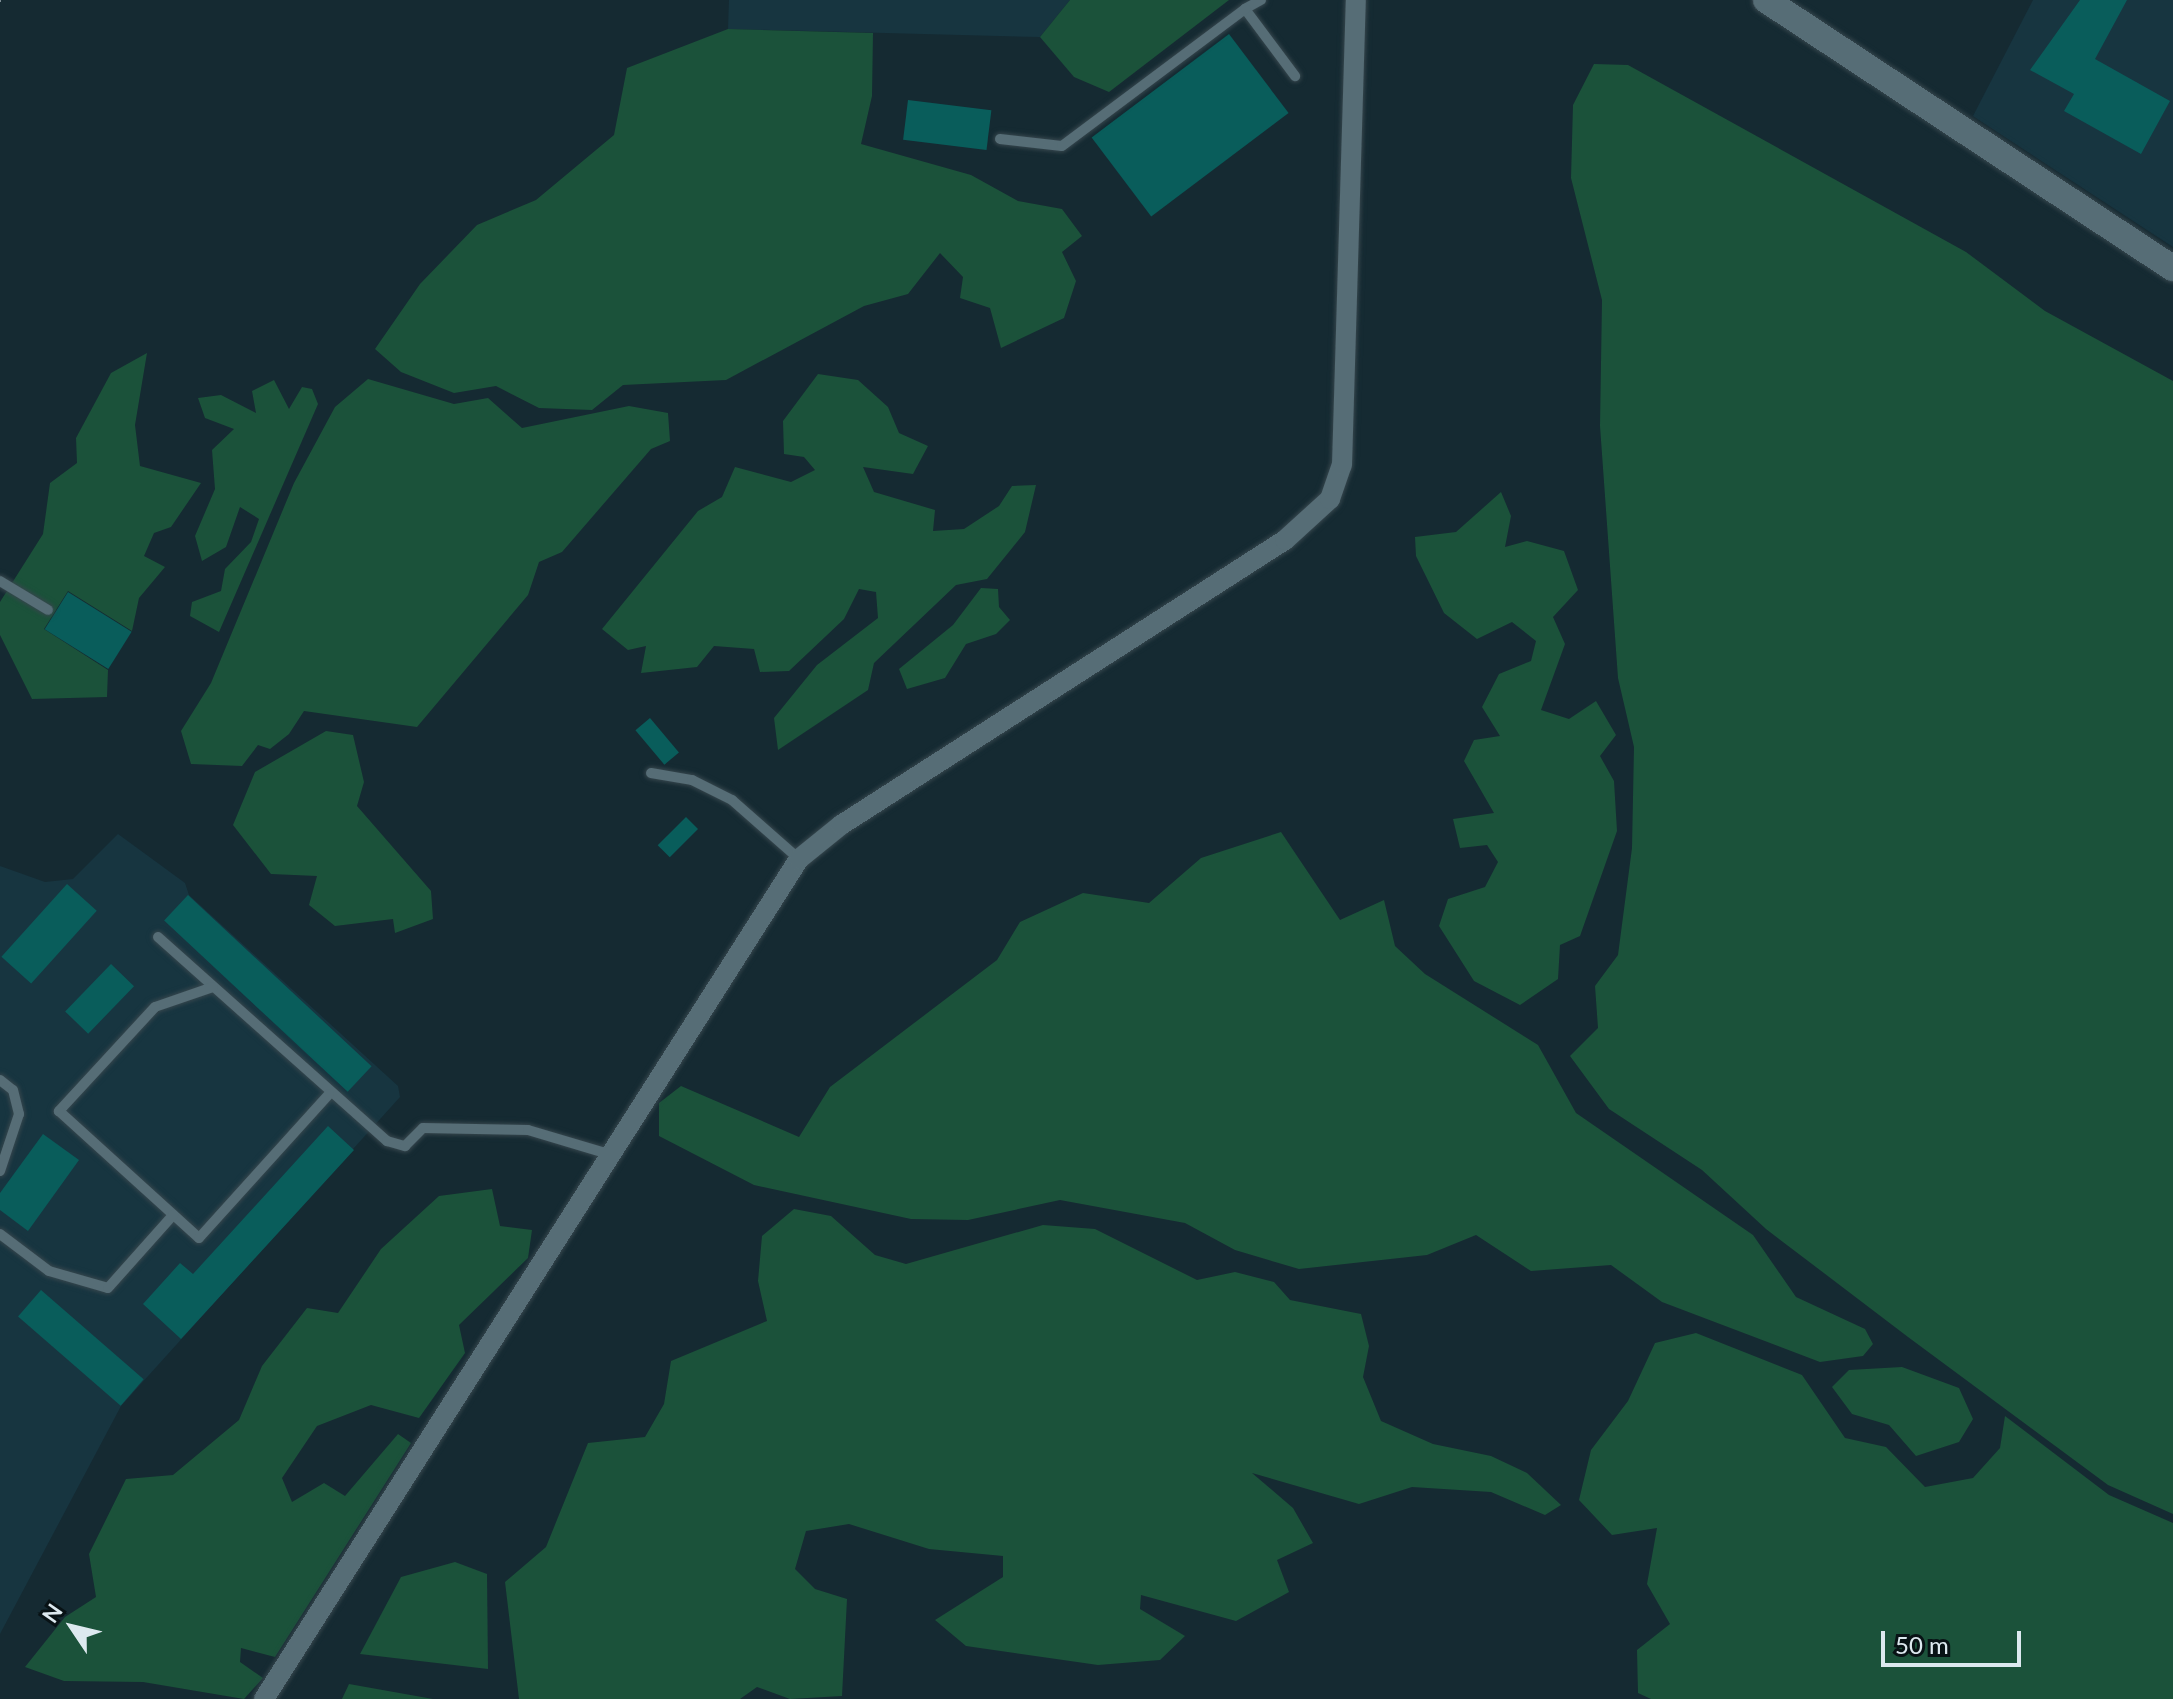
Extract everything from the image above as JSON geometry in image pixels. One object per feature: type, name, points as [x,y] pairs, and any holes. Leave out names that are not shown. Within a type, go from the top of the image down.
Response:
[{"type":"street","points":[[264,1699],[799,859],[841,825],[1293,535],[1330,499],[1342,465],[1356,0]]},
{"type":"street","points":[[1774,3],[2173,268]]},
{"type":"lane","points":[[1000,139],[1062,146],[1261,0]]},
{"type":"lane","points":[[1245,9],[1295,76]]},
{"type":"lane","points":[[0,581],[48,610]]},
{"type":"lane","points":[[651,773],[692,780],[732,800],[799,859]]},
{"type":"lane","points":[[158,937],[329,1094],[387,1141],[405,1146],[423,1128],[528,1130],[612,1155]]},
{"type":"lane","points":[[213,987],[155,1007],[59,1111],[199,1238],[329,1094]]},
{"type":"lane","points":[[0,1080],[13,1090],[19,1114],[0,1171]]},
{"type":"lane","points":[[0,1234],[49,1271],[108,1288],[173,1215]]},
{"type":"shaded area","points":[[729,0],[1070,0],[1040,37],[728,29]]},
{"type":"shaded area","points":[[2033,0],[2173,0],[2173,247],[1973,116]]},
{"type":"shaded area","points":[[118,834],[185,883],[189,895],[398,1086],[400,1097],[121,1406],[0,1634],[0,866],[45,882],[73,879]]},
{"type":"green space","points":[[1070,0],[1229,0],[1109,92],[1074,77],[1040,37]]},
{"type":"green space","points":[[728,29],[873,33],[872,96],[861,144],[971,175],[1018,201],[1062,209],[1082,236],[1062,252],[1076,281],[1064,318],[1001,348],[990,308],[960,298],[963,277],[940,253],[908,294],[864,306],[726,380],[623,385],[592,410],[539,408],[496,386],[454,393],[401,372],[375,349],[420,284],[477,225],[536,200],[614,135],[627,68]]},
{"type":"green space","points":[[1594,64],[1628,65],[1966,252],[2045,311],[2173,381],[2173,1514],[2108,1485],[1908,1337],[1766,1229],[1702,1170],[1609,1109],[1570,1056],[1598,1028],[1595,986],[1618,955],[1632,848],[1634,747],[1618,678],[1600,426],[1602,300],[1571,178],[1573,105]]},
{"type":"green space","points":[[147,353],[135,425],[140,466],[201,483],[171,527],[154,533],[144,556],[165,567],[139,598],[132,631],[68,591],[44,629],[108,670],[107,697],[32,699],[0,635],[0,602],[43,534],[50,483],[77,463],[76,438],[111,373]]},
{"type":"green space","points":[[818,374],[858,380],[888,407],[899,433],[928,446],[913,474],[863,467],[874,492],[935,510],[933,531],[964,529],[999,506],[1012,486],[1036,485],[1025,532],[987,579],[956,585],[874,663],[868,690],[778,750],[774,718],[817,665],[878,618],[876,592],[859,589],[844,619],[789,671],[760,672],[754,649],[714,646],[697,667],[641,673],[646,646],[628,650],[602,629],[698,511],[722,497],[735,467],[791,482],[815,470],[804,457],[784,454],[783,421]]},
{"type":"green space","points":[[368,379],[454,404],[488,398],[522,428],[629,406],[668,413],[670,441],[651,449],[562,552],[539,562],[528,595],[417,727],[304,711],[289,734],[270,749],[258,745],[242,766],[191,764],[181,731],[211,683],[294,483],[335,407]]},
{"type":"green space","points":[[274,380],[289,409],[302,387],[312,389],[318,404],[219,632],[190,616],[192,602],[221,591],[225,569],[251,542],[259,519],[240,507],[226,547],[202,561],[195,536],[215,489],[212,450],[234,429],[205,418],[198,398],[221,395],[256,413],[252,391]]},
{"type":"green space","points":[[1501,492],[1511,516],[1505,547],[1527,541],[1564,551],[1578,590],[1553,617],[1565,644],[1541,710],[1569,719],[1596,701],[1616,735],[1600,756],[1614,781],[1617,831],[1580,936],[1560,945],[1558,979],[1520,1005],[1474,981],[1439,926],[1448,899],[1485,887],[1498,862],[1487,845],[1460,848],[1453,819],[1494,813],[1464,761],[1474,740],[1500,736],[1482,707],[1499,674],[1531,661],[1536,641],[1512,622],[1477,639],[1444,613],[1416,556],[1415,537],[1456,532]]},
{"type":"green space","points":[[981,588],[998,589],[999,607],[1010,620],[996,634],[966,644],[945,678],[907,689],[899,669],[953,625]]},
{"type":"green space","points":[[326,731],[353,735],[364,782],[357,806],[431,891],[433,919],[395,933],[393,919],[335,926],[309,905],[317,876],[271,874],[233,825],[255,772]]},
{"type":"green space","points":[[1281,832],[1340,920],[1384,900],[1395,946],[1425,974],[1538,1045],[1576,1113],[1753,1235],[1796,1297],[1865,1329],[1873,1344],[1863,1356],[1820,1362],[1662,1302],[1611,1265],[1531,1271],[1476,1235],[1427,1255],[1299,1269],[1235,1250],[1185,1223],[1060,1200],[968,1220],[911,1219],[754,1185],[659,1136],[659,1103],[681,1086],[799,1137],[830,1087],[997,960],[1020,922],[1083,893],[1149,903],[1201,858]]},
{"type":"green space","points":[[492,1189],[500,1226],[532,1230],[528,1258],[459,1325],[465,1353],[419,1418],[371,1405],[317,1426],[282,1478],[292,1502],[324,1483],[345,1496],[398,1434],[411,1443],[275,1657],[241,1648],[240,1662],[263,1678],[244,1699],[143,1682],[64,1681],[25,1667],[65,1617],[96,1597],[89,1554],[126,1479],[173,1475],[239,1420],[262,1366],[307,1308],[338,1313],[381,1249],[439,1196]]},
{"type":"green space","points":[[794,1209],[831,1216],[875,1255],[906,1264],[1043,1225],[1095,1229],[1197,1280],[1235,1272],[1274,1282],[1290,1300],[1361,1314],[1369,1346],[1363,1377],[1381,1421],[1433,1444],[1491,1456],[1527,1473],[1561,1505],[1545,1515],[1491,1492],[1412,1487],[1359,1504],[1252,1473],[1293,1508],[1313,1543],[1277,1560],[1289,1592],[1236,1621],[1141,1595],[1140,1609],[1185,1636],[1160,1660],[1098,1665],[966,1646],[935,1620],[1003,1577],[1003,1556],[929,1549],[849,1524],[806,1531],[795,1569],[815,1589],[847,1599],[842,1696],[790,1699],[757,1687],[740,1699],[519,1699],[505,1582],[546,1547],[588,1443],[645,1437],[664,1404],[671,1361],[767,1321],[758,1281],[762,1236]]},
{"type":"green space","points":[[1696,1333],[1802,1375],[1845,1438],[1886,1447],[1925,1487],[1973,1478],[2000,1448],[2005,1416],[2109,1495],[2173,1523],[2173,1699],[1651,1699],[1638,1693],[1637,1650],[1670,1624],[1647,1584],[1657,1528],[1612,1535],[1579,1500],[1591,1450],[1628,1401],[1655,1343]]},
{"type":"green space","points":[[1902,1367],[1959,1388],[1973,1419],[1959,1442],[1916,1456],[1889,1425],[1852,1414],[1832,1387],[1849,1370]]},
{"type":"green space","points":[[455,1562],[487,1574],[488,1669],[360,1654],[401,1577]]},
{"type":"green space","points":[[349,1684],[433,1699],[342,1699]]},
{"type":"building","points":[[2080,0],[2127,0],[2095,59],[2170,101],[2141,154],[2064,111],[2074,94],[2030,70]]},
{"type":"building","points":[[1229,34],[1289,113],[1151,217],[1092,138]]},
{"type":"building","points":[[908,100],[991,110],[986,150],[903,140]]},
{"type":"building","points":[[68,592],[132,632],[108,669],[45,629]]},
{"type":"building","points":[[650,718],[679,752],[664,765],[635,730]]},
{"type":"building","points":[[686,817],[698,829],[670,857],[658,845]]},
{"type":"building","points":[[67,884],[97,911],[31,984],[1,957]]},
{"type":"building","points":[[188,895],[372,1066],[348,1092],[164,921]]},
{"type":"building","points":[[111,964],[134,986],[88,1034],[65,1011]]},
{"type":"building","points":[[328,1126],[354,1150],[181,1339],[143,1304],[180,1263],[193,1274]]},
{"type":"building","points":[[43,1134],[79,1160],[28,1231],[0,1210],[0,1193]]},
{"type":"building","points":[[41,1290],[144,1379],[121,1406],[18,1316]]}]
